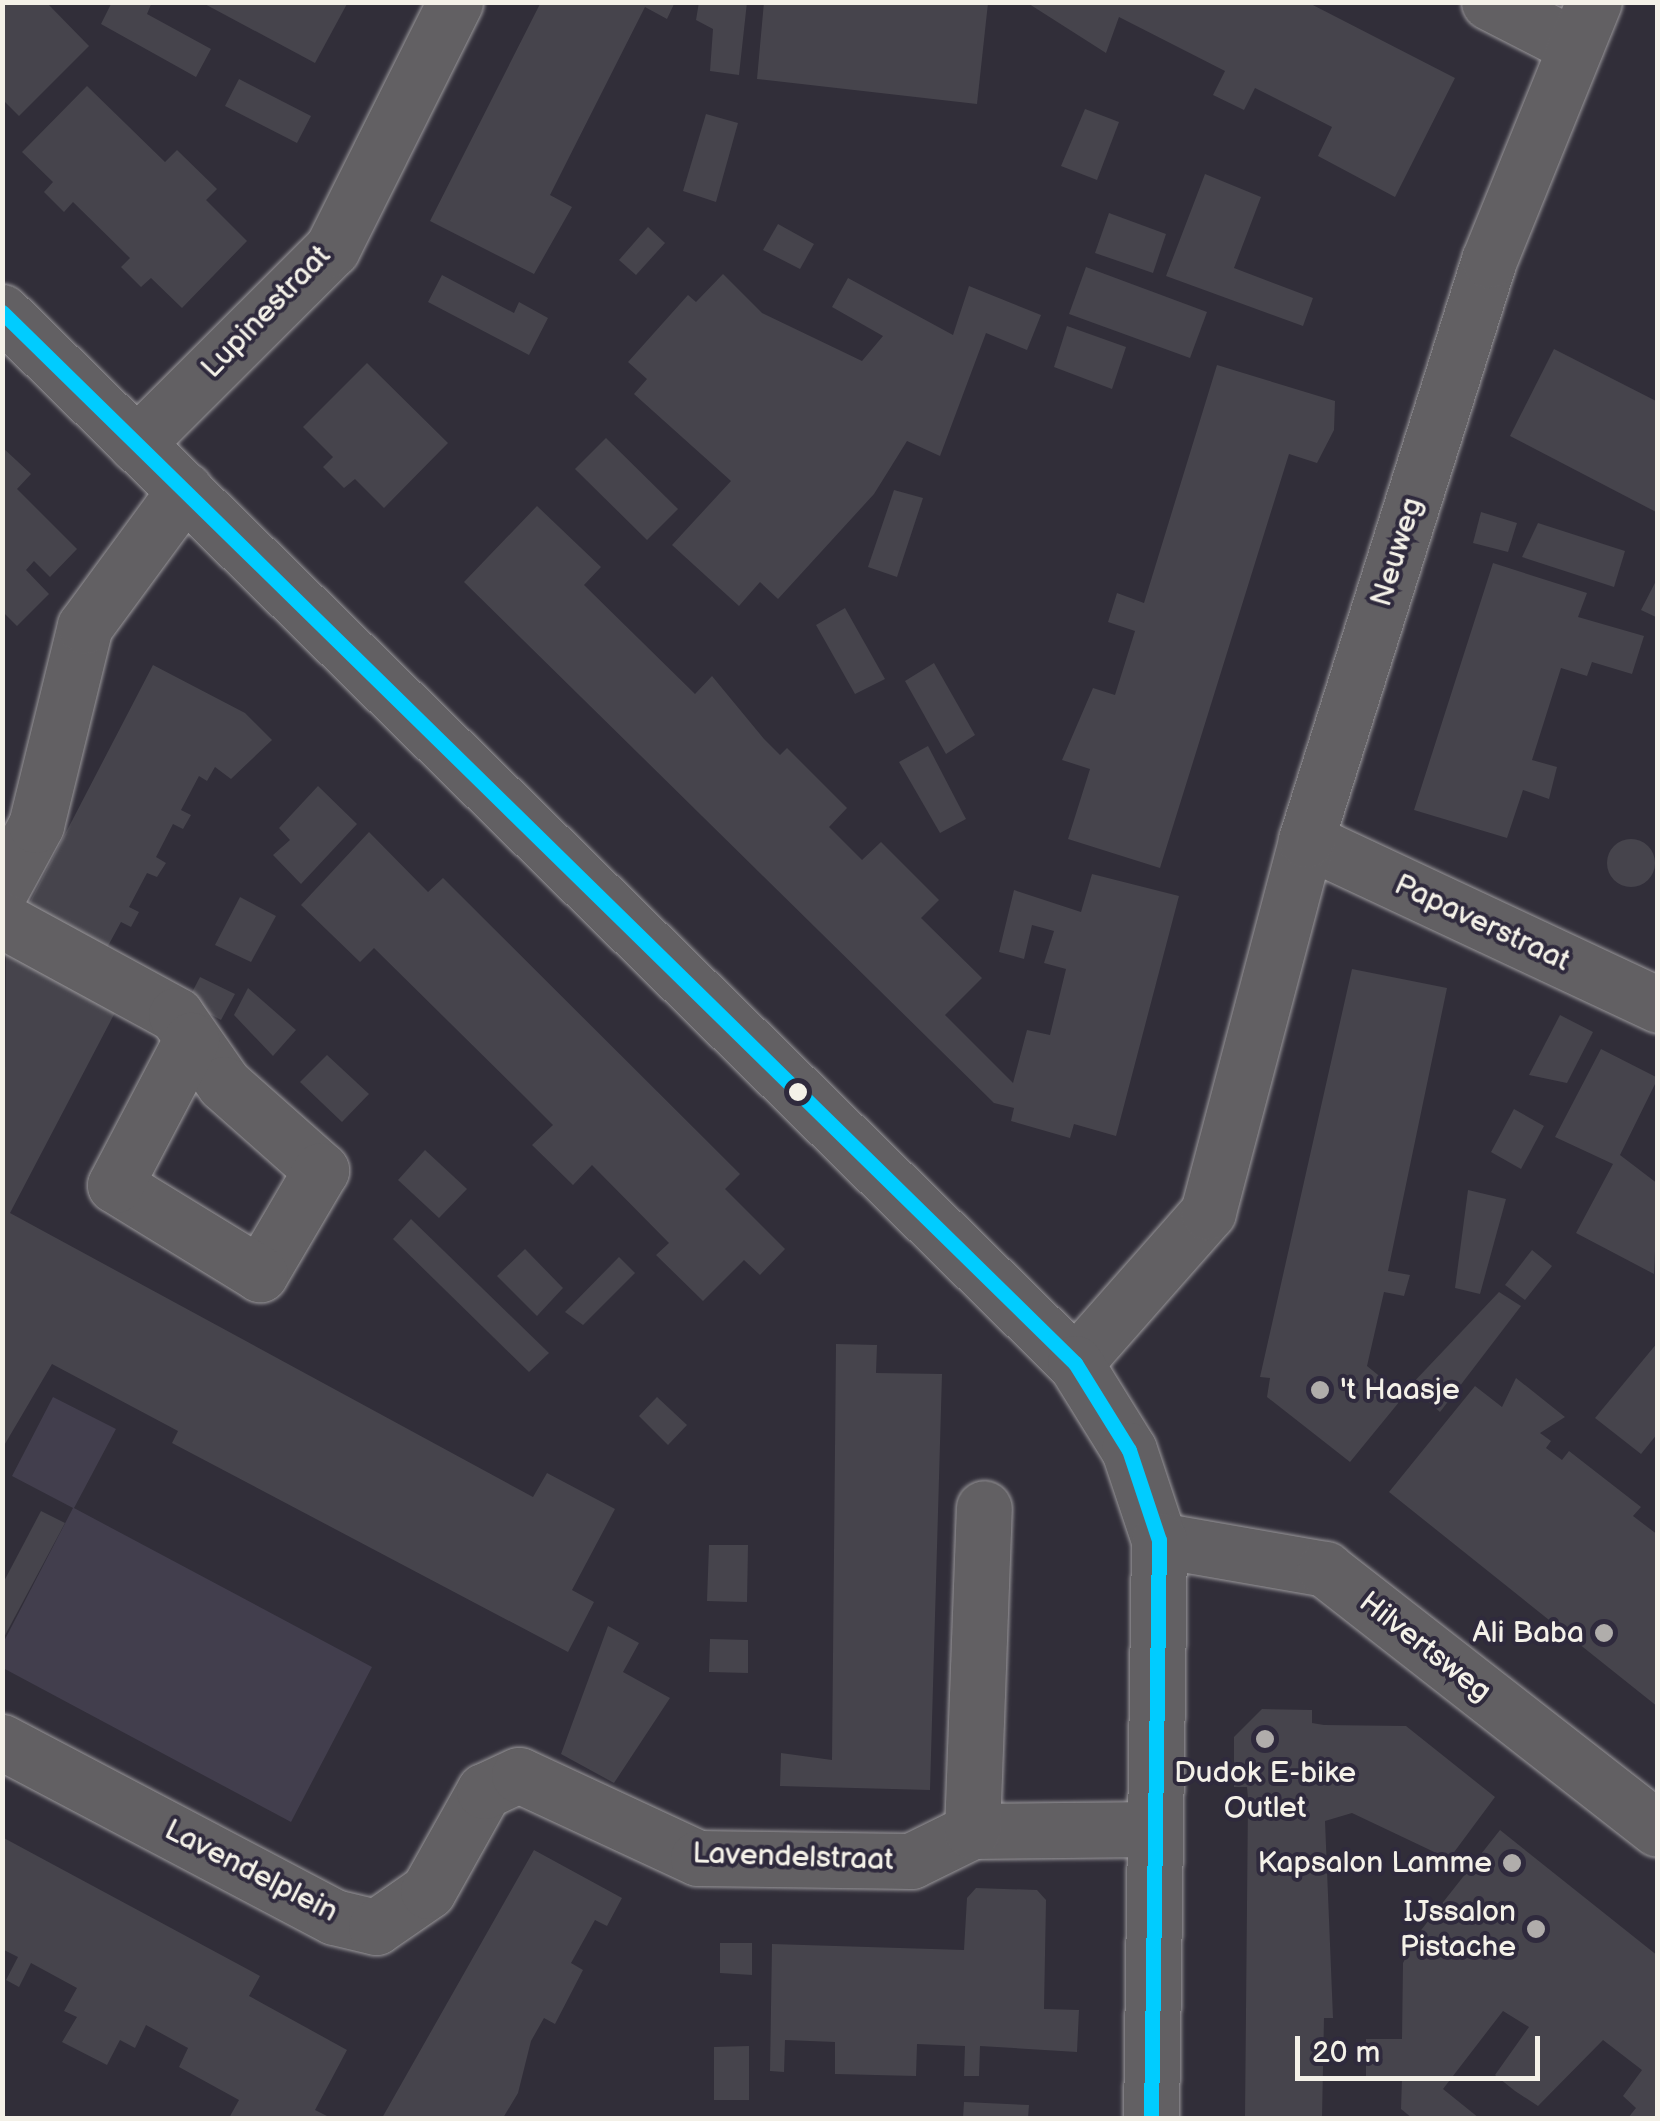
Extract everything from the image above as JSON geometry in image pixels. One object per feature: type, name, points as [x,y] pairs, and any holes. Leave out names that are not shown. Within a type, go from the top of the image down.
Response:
[{"type":"street","name":"Lupinestraat","points":[[136,444],[332,249],[456,2]]},
{"type":"street","points":[[1489,2],[1585,24]]},
{"type":"street","name":"Neuweg","points":[[1074,1363],[1208,1212],[1306,840],[1489,260],[1585,24]]},
{"type":"street","points":[[2,312],[1074,1363],[1129,1450],[1158,1540],[1150,2118]]},
{"type":"street","points":[[2,888],[36,825],[85,626],[185,490]]},
{"type":"street","name":"Papaverstraat","points":[[1306,840],[1658,1005]]},
{"type":"street","points":[[2,920],[176,1014],[224,1084],[333,1177],[260,1274],[139,1208],[115,1185],[191,1040]]},
{"type":"street","points":[[972,1832],[984,1508]]},
{"type":"street","name":"Hilvertsweg","points":[[1158,1540],[1326,1569],[1658,1830]]},
{"type":"street","name":"Lavendelplein","points":[[2,1742],[334,1917],[376,1927],[428,1892],[496,1779],[518,1775],[558,1795]]},
{"type":"street","name":"Lavendelstraat","points":[[558,1795],[698,1858],[911,1861],[972,1832],[1155,1829]]},
{"type":"shaded area","points":[[53,1397],[116,1429],[74,1508],[372,1667],[291,1822],[3,1668],[2,1645],[73,1508],[12,1476]]},
{"type":"building","points":[[2,2],[46,2],[89,46],[19,116],[2,99]]},
{"type":"building","points":[[112,2],[152,2],[147,14],[211,49],[196,77],[101,24]]},
{"type":"building","points":[[201,2],[348,2],[315,63]]},
{"type":"building","points":[[541,2],[675,2],[667,19],[645,7],[550,195],[572,207],[534,274],[430,221]]},
{"type":"building","points":[[699,2],[747,2],[739,75],[710,71],[713,29],[696,20]]},
{"type":"building","points":[[764,2],[988,3],[977,104],[757,79]]},
{"type":"building","points":[[1026,2],[1307,2],[1455,78],[1395,197],[1318,156],[1332,127],[1255,88],[1244,110],[1213,95],[1225,71],[1119,17],[1106,53]]},
{"type":"building","points":[[239,79],[311,116],[297,143],[225,106]]},
{"type":"building","points":[[87,86],[165,162],[177,150],[217,189],[206,200],[247,241],[182,308],[151,278],[141,287],[121,267],[130,258],[73,202],[64,212],[44,192],[53,182],[22,152]]},
{"type":"building","points":[[1085,109],[1119,122],[1097,180],[1061,166]]},
{"type":"building","points":[[706,114],[738,123],[716,202],[683,191]]},
{"type":"building","points":[[1205,174],[1261,197],[1234,268],[1313,298],[1303,326],[1166,276]]},
{"type":"building","points":[[1109,213],[1166,234],[1153,273],[1095,253]]},
{"type":"building","points":[[778,224],[814,244],[800,269],[763,250]]},
{"type":"building","points":[[648,227],[665,243],[636,275],[619,260]]},
{"type":"building","points":[[1086,267],[1207,312],[1190,358],[1069,314]]},
{"type":"building","points":[[723,274],[762,313],[862,361],[883,336],[832,307],[848,278],[953,335],[969,286],[1041,315],[1027,350],[986,333],[940,456],[907,441],[874,494],[778,599],[760,582],[739,606],[672,545],[731,481],[634,394],[647,379],[628,362],[688,295],[696,302]]},
{"type":"building","points":[[442,275],[514,313],[519,302],[548,318],[529,355],[428,302]]},
{"type":"building","points":[[1067,326],[1126,347],[1112,389],[1054,367]]},
{"type":"building","points":[[1554,349],[1658,402],[1658,513],[1510,436]]},
{"type":"building","points":[[367,363],[448,443],[384,508],[355,479],[344,488],[323,467],[333,457],[303,427]]},
{"type":"building","points":[[1217,365],[1335,401],[1334,430],[1317,463],[1289,454],[1160,868],[1068,839],[1090,769],[1062,760],[1093,688],[1115,695],[1135,631],[1108,622],[1117,593],[1144,603]]},
{"type":"building","points":[[606,438],[678,509],[647,540],[575,469]]},
{"type":"building","points":[[2,447],[31,474],[17,489],[77,549],[50,577],[34,561],[26,570],[49,594],[17,626],[2,611]]},
{"type":"building","points":[[894,490],[923,498],[897,577],[868,567]]},
{"type":"building","points":[[537,506],[601,567],[584,585],[695,694],[712,676],[780,755],[787,748],[847,808],[829,827],[862,860],[881,842],[939,900],[921,918],[982,978],[945,1015],[1013,1083],[1027,1030],[1050,1035],[1066,969],[1044,963],[1054,931],[1032,925],[1024,959],[999,952],[1014,890],[1081,912],[1092,874],[1179,896],[1116,1136],[1074,1124],[1070,1138],[1011,1121],[1014,1108],[994,1103],[464,582]]},
{"type":"building","points":[[1481,512],[1517,523],[1508,552],[1473,543]]},
{"type":"building","points":[[1538,523],[1625,551],[1614,587],[1522,557]]},
{"type":"building","points":[[1493,563],[1587,593],[1578,617],[1644,636],[1632,674],[1592,662],[1587,676],[1561,668],[1532,760],[1557,767],[1549,799],[1523,790],[1507,838],[1414,810]]},
{"type":"building","points":[[1658,577],[1658,618],[1641,610]]},
{"type":"building","points":[[845,608],[885,679],[855,694],[816,625]]},
{"type":"building","points":[[934,663],[975,735],[946,754],[905,681]]},
{"type":"building","points":[[153,665],[245,713],[272,740],[231,779],[215,767],[207,781],[199,776],[181,810],[191,815],[183,829],[173,824],[156,857],[166,863],[157,877],[147,873],[129,907],[139,912],[131,927],[121,922],[102,957],[23,915]]},
{"type":"building","points":[[928,746],[966,819],[940,833],[899,762]]},
{"type":"building","points":[[318,786],[357,824],[301,884],[273,855],[290,840],[279,828]]},
{"type":"building","points":[[369,832],[428,892],[443,878],[740,1174],[725,1189],[785,1249],[760,1275],[744,1260],[703,1301],[656,1255],[669,1243],[592,1165],[573,1185],[532,1145],[553,1125],[374,948],[360,962],[301,905]]},
{"type":"building","points":[[1631,839],[1648,846],[1655,863],[1648,880],[1631,887],[1614,880],[1607,863],[1614,846]]},
{"type":"building","points":[[240,897],[276,916],[251,962],[215,945]]},
{"type":"building","points":[[6,945],[119,1005],[10,1213],[533,1497],[547,1473],[615,1509],[572,1590],[594,1602],[568,1652],[172,1443],[178,1431],[52,1364],[2,1449]]},
{"type":"building","points":[[1352,969],[1447,988],[1388,1271],[1410,1275],[1404,1296],[1384,1292],[1367,1366],[1404,1396],[1350,1462],[1267,1397],[1270,1378],[1260,1377]]},
{"type":"building","points":[[200,977],[235,994],[221,1020],[187,1002]]},
{"type":"building","points":[[248,988],[296,1030],[273,1056],[234,1015]]},
{"type":"building","points":[[1560,1015],[1593,1032],[1567,1083],[1529,1075]]},
{"type":"building","points":[[1601,1049],[1658,1078],[1620,1155],[1658,1184],[1654,1274],[1576,1233],[1613,1164],[1555,1137]]},
{"type":"building","points":[[327,1055],[369,1094],[342,1122],[300,1082]]},
{"type":"building","points":[[1514,1109],[1544,1126],[1521,1169],[1491,1152]]},
{"type":"building","points":[[425,1150],[467,1189],[439,1218],[398,1180]]},
{"type":"building","points":[[1468,1190],[1506,1199],[1480,1294],[1455,1288]]},
{"type":"building","points":[[411,1219],[549,1353],[529,1372],[393,1239]]},
{"type":"building","points":[[525,1249],[563,1288],[537,1316],[497,1276]]},
{"type":"building","points":[[1532,1250],[1552,1266],[1525,1300],[1505,1285]]},
{"type":"building","points":[[619,1257],[635,1273],[583,1325],[565,1312]]},
{"type":"building","points":[[1499,1292],[1521,1306],[1440,1412],[1410,1386]]},
{"type":"building","points":[[1658,1342],[1658,1433],[1641,1454],[1595,1418]]},
{"type":"building","points":[[836,1344],[877,1345],[876,1373],[942,1374],[930,1790],[780,1786],[781,1753],[832,1760]]},
{"type":"building","points":[[1516,1378],[1565,1417],[1540,1433],[1551,1441],[1546,1448],[1562,1460],[1569,1451],[1641,1507],[1633,1516],[1658,1535],[1658,1707],[1389,1492],[1475,1386],[1502,1407]]},
{"type":"building","points":[[657,1397],[687,1425],[668,1445],[639,1416]]},
{"type":"building","points":[[41,1511],[65,1523],[2,1641],[2,1585]]},
{"type":"building","points":[[709,1545],[748,1545],[747,1602],[707,1601]]},
{"type":"building","points":[[608,1626],[639,1643],[623,1672],[670,1698],[614,1783],[561,1754]]},
{"type":"building","points":[[710,1639],[748,1640],[748,1673],[709,1672]]},
{"type":"building","points":[[1262,1709],[1312,1710],[1312,1723],[1324,1725],[1406,1726],[1495,1797],[1449,1859],[1352,1813],[1325,1821],[1333,2018],[1324,2018],[1322,2118],[1245,2118],[1248,1798],[1247,1787],[1234,1787],[1234,1737]]},
{"type":"building","points":[[1500,1830],[1658,1956],[1658,2118],[1628,2118],[1636,2108],[1623,2096],[1642,2070],[1603,2040],[1538,2106],[1515,2091],[1495,2075],[1529,2027],[1503,2011],[1443,2089],[1479,2118],[1412,2118],[1401,2109],[1402,2078],[1366,2077],[1366,2039],[1402,2039],[1403,1963],[1418,1934]]},
{"type":"building","points":[[2,1837],[260,1976],[249,1996],[347,2050],[315,2110],[331,2118],[229,2118],[239,2100],[179,2067],[188,2048],[146,2025],[135,2048],[120,2040],[107,2065],[62,2042],[77,2017],[64,2011],[77,1988],[31,1963],[19,1987],[6,1980],[18,1957],[2,1949]]},
{"type":"building","points":[[534,1850],[622,1898],[607,1926],[595,1920],[571,1963],[583,1970],[555,2024],[544,2018],[531,2041],[518,2093],[503,2118],[382,2118]]},
{"type":"building","points":[[976,1888],[1037,1890],[1046,1900],[1044,2009],[1079,2010],[1077,2052],[980,2046],[979,2076],[964,2076],[965,2046],[917,2044],[916,2076],[835,2074],[835,2042],[785,2040],[784,2072],[770,2071],[772,1944],[964,1950],[967,1898]]},
{"type":"building","points":[[720,1943],[752,1943],[752,1975],[720,1973]]},
{"type":"building","points":[[749,2046],[749,2100],[714,2100],[714,2047]]},
{"type":"building","points":[[964,2102],[1029,2105],[1028,2118],[963,2118]]},
{"type":"transit line","points":[[2,312],[1075,1363],[1129,1450],[1159,1540],[1151,2118]]},
{"type":"place","name":"'t Haasje","points":[[1320,1390]]},
{"type":"place","name":"Ali Baba","points":[[1604,1633]]},
{"type":"place","name":"Dudok E-bike Outlet","points":[[1265,1739]]},
{"type":"place","name":"Kapsalon Lamme","points":[[1512,1863]]},
{"type":"place","name":"IJssalon Pistache","points":[[1536,1929]]}]
